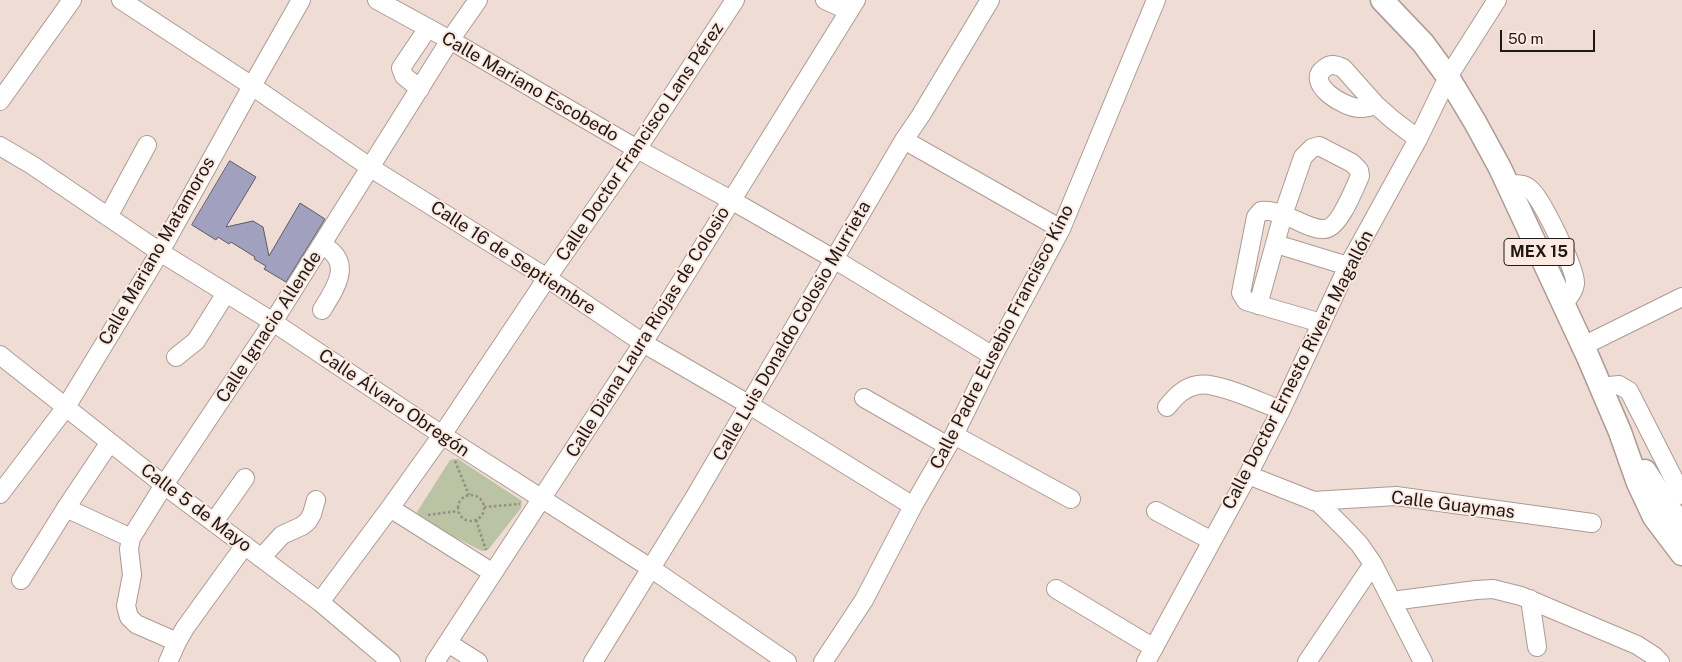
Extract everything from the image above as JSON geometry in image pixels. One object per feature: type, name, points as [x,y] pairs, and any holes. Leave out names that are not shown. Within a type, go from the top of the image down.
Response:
[{"type":"main road","name":"MEX 15","points":[[1382,0],[1423,44],[1448,77],[1475,122],[1508,184],[1583,346],[1620,432],[1638,483],[1654,517],[1682,554]]},
{"type":"main road","name":"MEX 15","points":[[1620,432],[1675,495],[1682,527]]},
{"type":"street","points":[[0,101],[72,0]]},
{"type":"street","name":"Calle 16 de Septiembre","points":[[121,0],[252,86],[371,168],[547,278],[643,343],[748,404],[913,506]]},
{"type":"street","name":"Calle Mariano Matamoros","points":[[0,494],[66,407],[160,252],[302,0]]},
{"type":"street","name":"Calle Mariano Escobedo","points":[[377,0],[450,40],[637,150],[731,200],[834,259],[993,356]]},
{"type":"street","name":"Calle Ignacio Allende","points":[[131,538],[164,485],[273,322],[450,40],[478,0]]},
{"type":"street","name":"Calle Doctor Francisco Lans Pérez","points":[[320,602],[442,435],[547,278],[637,150],[735,0]]},
{"type":"street","points":[[825,0],[852,6]]},
{"type":"street","name":"Calle Luis Donaldo Colosio Murrieta","points":[[593,662],[652,569],[904,140],[990,0]]},
{"type":"street","name":"Calle Padre Eusebio Francisco Kino","points":[[823,662],[864,600],[913,506],[951,440],[993,356],[1061,230],[1156,0]]},
{"type":"street","name":"Calle Doctor Ernesto Rivera Magallón","points":[[1150,655],[1248,475],[1281,410],[1348,266],[1418,139],[1448,77],[1497,0]]},
{"type":"street","name":"Calle Diana Laura Riojas de Colosio","points":[[435,662],[643,343],[852,6]]},
{"type":"street","points":[[420,89],[404,76],[401,68],[428,28]]},
{"type":"street","points":[[1376,105],[1418,139]]},
{"type":"street","points":[[904,140],[1061,230]]},
{"type":"street","points":[[108,217],[147,145]]},
{"type":"street","name":"Calle Álvaro Obregón","points":[[0,146],[32,165],[160,252],[273,322],[442,435],[652,569],[787,662]]},
{"type":"street","points":[[1258,305],[1283,215],[1303,157],[1312,148],[1320,146],[1352,163],[1359,170],[1360,176],[1338,220],[1329,229],[1322,230],[1283,215],[1271,210],[1261,211],[1256,217],[1240,293],[1246,301],[1258,305],[1321,323]]},
{"type":"street","points":[[1276,244],[1348,266]]},
{"type":"street","points":[[322,245],[330,249],[337,257],[340,267],[335,288],[322,310]]},
{"type":"street","points":[[176,357],[196,341],[226,293]]},
{"type":"street","points":[[1583,346],[1682,297]]},
{"type":"street","name":"Calle 5 de Mayo","points":[[0,355],[164,485],[320,602],[391,662]]},
{"type":"street","points":[[1166,406],[1178,394],[1199,384],[1211,385],[1281,410]]},
{"type":"street","points":[[1601,387],[1619,385],[1629,391],[1675,495]]},
{"type":"street","points":[[864,398],[1071,499]]},
{"type":"street","points":[[21,580],[110,442]]},
{"type":"street","points":[[1248,475],[1319,503],[1348,532],[1373,564],[1422,662]]},
{"type":"street","points":[[214,522],[244,478]]},
{"type":"street","name":"Calle Guaymas","points":[[1313,501],[1396,496],[1592,524]]},
{"type":"street","points":[[261,558],[282,535],[302,526],[308,521],[316,500]]},
{"type":"street","points":[[66,508],[131,538],[129,549],[132,575],[126,606],[127,614],[132,622],[177,642]]},
{"type":"street","points":[[390,508],[493,573]]},
{"type":"street","points":[[1156,511],[1212,541]]},
{"type":"street","points":[[168,662],[185,628],[245,545]]},
{"type":"street","points":[[1308,662],[1373,564]]},
{"type":"street","points":[[1056,588],[1150,655]]},
{"type":"street","points":[[1392,600],[1459,591],[1493,589],[1507,592],[1530,599],[1637,645],[1660,662]]},
{"type":"street","points":[[1530,599],[1537,647]]},
{"type":"street","points":[[448,642],[478,662]]},
{"type":"path","points":[[454,459],[469,495]]},
{"type":"path","points":[[469,495],[479,498],[484,507],[483,514],[476,520],[462,518],[458,511],[461,500],[469,495]]},
{"type":"path","points":[[484,507],[521,504],[541,499]]},
{"type":"path","points":[[476,520],[493,573]]},
{"type":"green space","points":[[458,459],[522,501],[521,508],[488,550],[482,551],[419,519],[417,512],[450,460]]},
{"type":"building","points":[[230,161],[256,177],[226,227],[253,221],[263,227],[269,256],[300,203],[325,219],[286,282],[264,269],[266,266],[254,259],[255,257],[231,242],[229,244],[218,237],[216,240],[192,225]]}]
